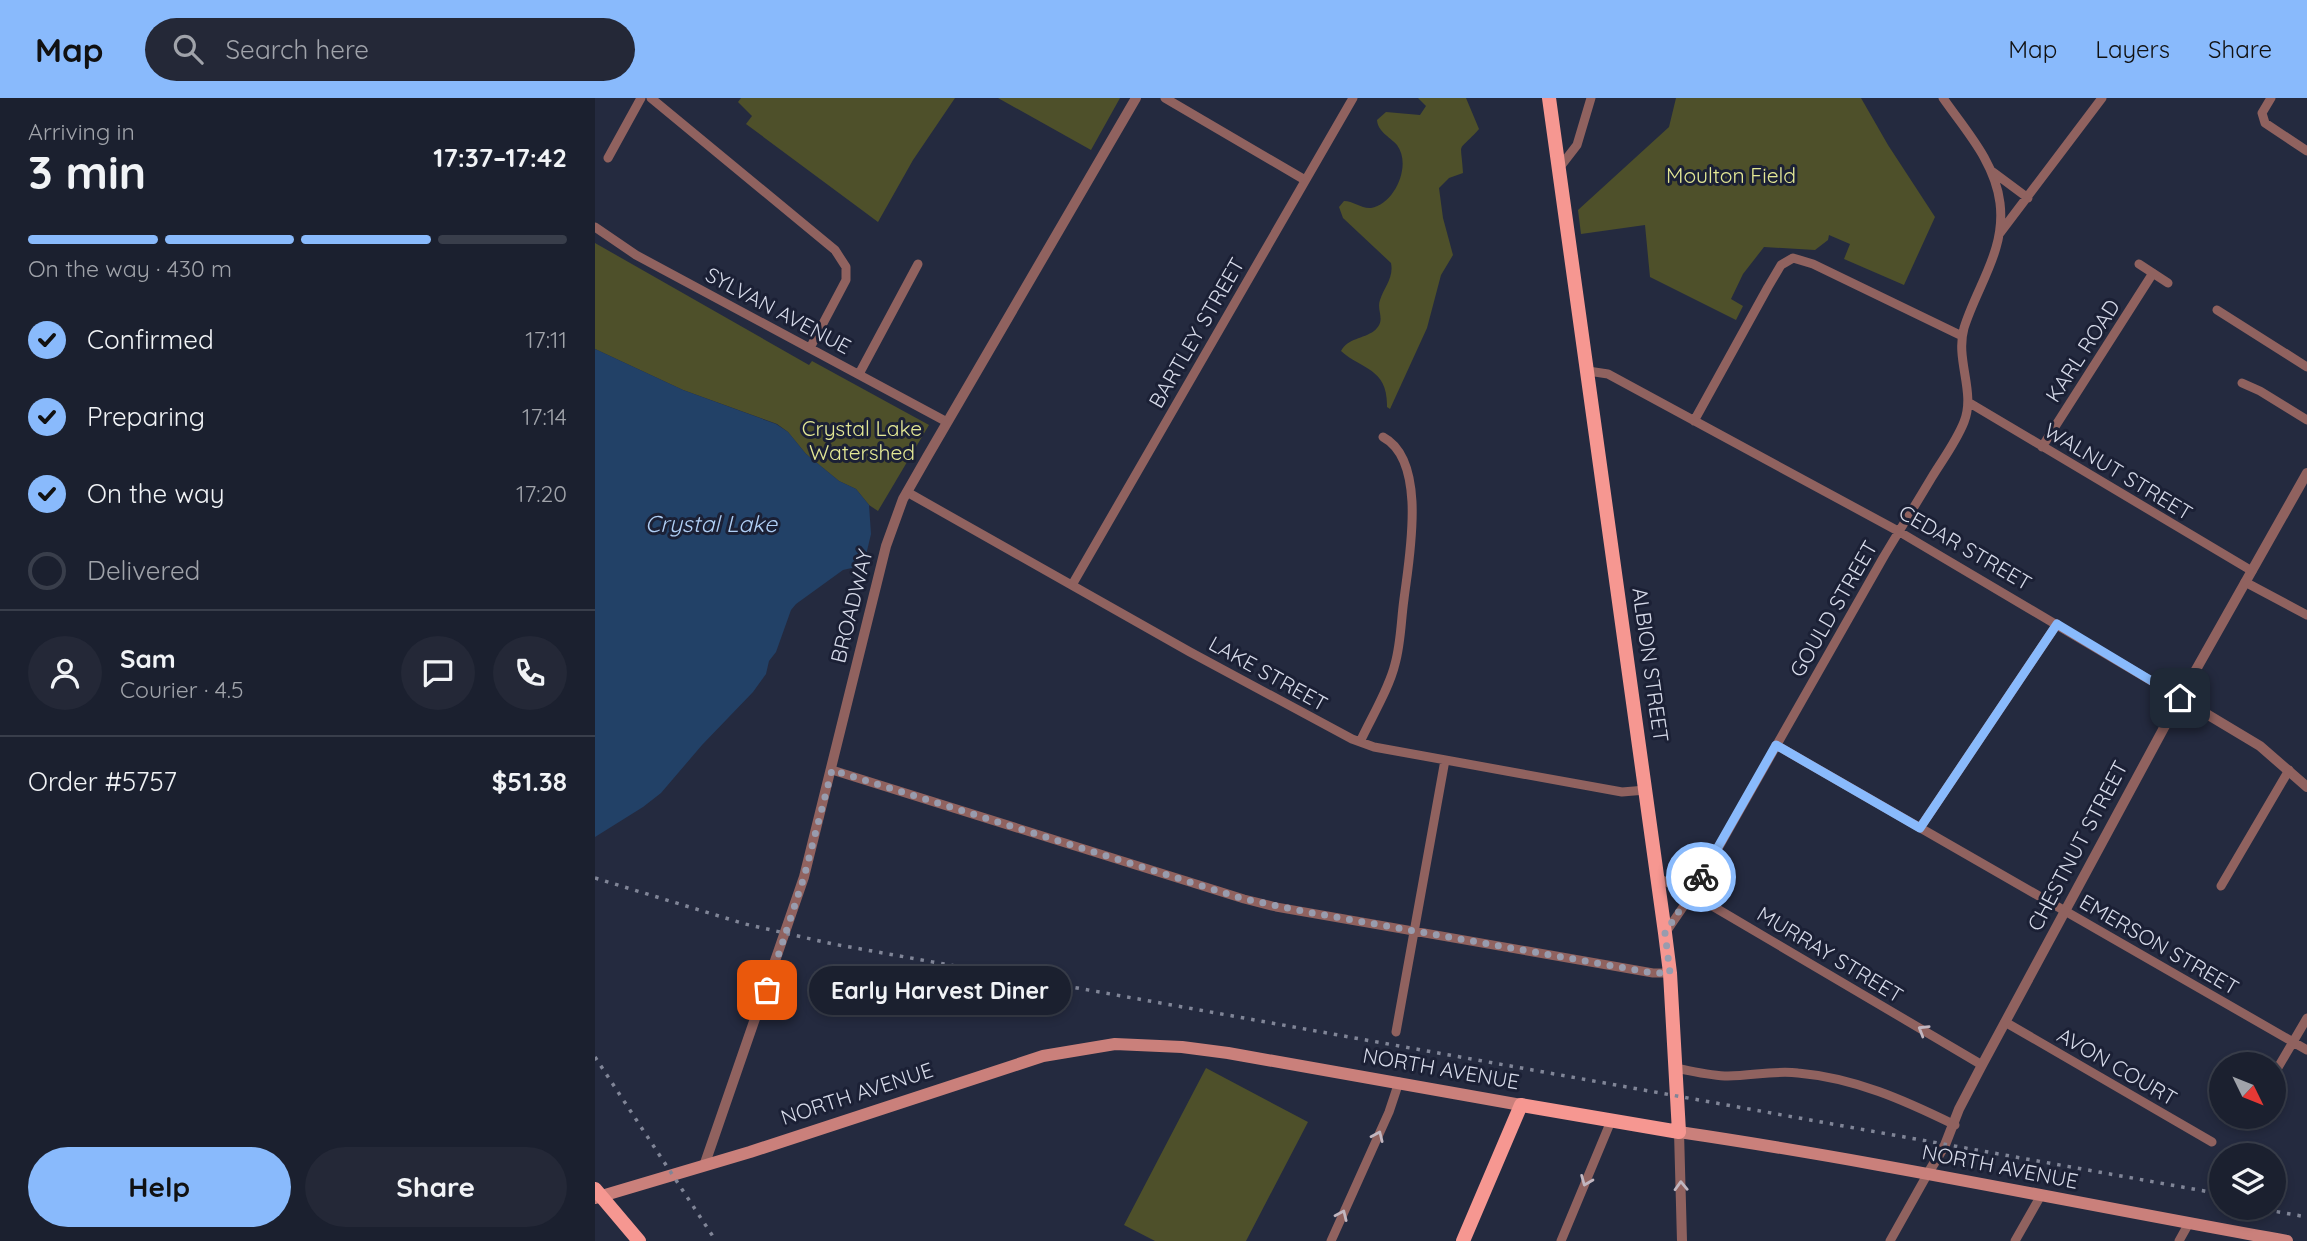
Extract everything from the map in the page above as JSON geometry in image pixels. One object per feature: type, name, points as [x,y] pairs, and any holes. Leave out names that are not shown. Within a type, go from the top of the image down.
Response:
[{"type":"main road","name":"ALBION STREET","points":[[1549,98],[1665,933],[1670,973],[1679,1132]]},
{"type":"main road","name":"NORTH AVENUE","points":[[597,1194],[705,1166],[1043,1056],[1090,1047],[1141,1044],[1182,1047],[1399,1082],[1611,1121],[1837,1156],[2040,1197],[2287,1241]]},
{"type":"main road","points":[[1463,1241],[1521,1105]]},
{"type":"main road","points":[[597,1194],[639,1241]]},
{"type":"street","points":[[608,158],[641,98]]},
{"type":"street","points":[[651,98],[812,230],[843,260],[847,271],[846,280],[810,348]]},
{"type":"street","name":"BROADWAY","points":[[705,1166],[804,877],[886,546],[907,492],[1136,98]]},
{"type":"street","points":[[1165,98],[1305,180]]},
{"type":"street","name":"BARTLEY STREET","points":[[1072,585],[1353,98]]},
{"type":"street","points":[[1560,167],[1577,143],[1591,98]]},
{"type":"street","name":"GOULD STREET","points":[[1665,933],[1692,894],[1898,531],[1965,420],[1968,402],[1961,358],[1962,336],[1995,254],[2000,233],[2000,203],[1992,171],[1943,98]]},
{"type":"street","points":[[2000,233],[2102,98]]},
{"type":"street","points":[[2271,98],[2262,113],[2265,123],[2307,151]]},
{"type":"street","points":[[1992,171],[2028,198]]},
{"type":"street","name":"SYLVAN AVENUE","points":[[595,227],[636,255],[947,422]]},
{"type":"street","points":[[1694,421],[1767,287],[1781,265],[1793,258],[1813,264],[1962,336]]},
{"type":"street","points":[[859,374],[918,264]]},
{"type":"street","points":[[2139,264],[2168,283]]},
{"type":"street","name":"KARL ROAD","points":[[2042,447],[2153,274]]},
{"type":"street","points":[[2217,310],[2307,367]]},
{"type":"street","name":"CEDAR STREET","points":[[1588,371],[1605,373],[1898,531],[2251,740],[2307,787]]},
{"type":"street","points":[[2242,383],[2307,420]]},
{"type":"street","name":"WALNUT STREET","points":[[1968,402],[2252,571]]},
{"type":"street","points":[[1360,742],[1396,662],[1412,533],[1413,505],[1406,468],[1401,454],[1383,437]]},
{"type":"street","name":"CHESTNUT STREET","points":[[1890,1241],[1937,1162],[1955,1125],[1959,1109],[1982,1065],[2180,698],[2307,473]]},
{"type":"street","name":"LAKE STREET","points":[[907,492],[1360,742],[1622,792],[1646,790]]},
{"type":"street","points":[[2245,582],[2307,615]]},
{"type":"street","points":[[1920,828],[2057,624]]},
{"type":"street","name":"EMERSON STREET","points":[[1776,745],[2307,1050]]},
{"type":"street","points":[[1396,1032],[1445,760]]},
{"type":"street","points":[[832,770],[1244,899],[1653,973],[1670,973]]},
{"type":"street","points":[[2221,886],[2289,770]]},
{"type":"street","name":"MURRAY STREET","points":[[1658,878],[1692,894],[1982,1065]]},
{"type":"street","points":[[2286,1054],[2307,1018]]},
{"type":"street","name":"AVON COURT","points":[[2005,1022],[2212,1142]]},
{"type":"street","points":[[1675,1068],[1726,1076],[1772,1072],[1813,1074],[1890,1094],[1955,1125]]},
{"type":"street","points":[[1331,1241],[1389,1112],[1399,1082]]},
{"type":"street","points":[[1561,1241],[1611,1121]]},
{"type":"street","name":"ALBION STREET","points":[[1679,1132],[1682,1241]]},
{"type":"street","points":[[2015,1241],[2040,1197]]},
{"type":"street","points":[[2179,1241],[2189,1223]]},
{"type":"green space","points":[[741,98],[955,98],[913,160],[878,222],[746,124],[752,116],[738,102]]},
{"type":"green space","points":[[998,98],[1120,98],[1091,150]]},
{"type":"green space","points":[[1418,98],[1466,98],[1479,129],[1462,148],[1463,173],[1449,178],[1439,188],[1443,218],[1453,255],[1441,275],[1427,328],[1390,409],[1387,407],[1383,384],[1378,377],[1341,351],[1352,341],[1370,334],[1378,327],[1381,320],[1379,304],[1390,278],[1391,263],[1343,218],[1339,207],[1344,201],[1371,208],[1380,205],[1394,192],[1402,173],[1401,153],[1397,145],[1382,131],[1377,120],[1386,112],[1420,115],[1426,106]]},
{"type":"green space","name":"Moulton Field","points":[[1676,98],[1861,98],[1935,217],[1904,285],[1844,259],[1850,244],[1829,235],[1828,240],[1815,250],[1764,247],[1743,274],[1731,299],[1743,306],[1736,320],[1650,277],[1645,225],[1581,234],[1578,210],[1669,127]]},
{"type":"green space","name":"Crystal Lake Watershed","points":[[595,243],[809,365],[812,361],[929,425],[878,511],[869,505],[856,489],[839,481],[806,454],[788,432],[777,424],[683,390],[595,349]]},
{"type":"green space","points":[[1206,1068],[1308,1122],[1246,1241],[1155,1241],[1124,1225]]},
{"type":"water","name":"Crystal Lake","points":[[595,349],[683,390],[776,424],[788,432],[806,454],[839,481],[856,489],[869,505],[871,534],[866,555],[856,567],[843,570],[791,610],[766,674],[753,692],[661,793],[595,837]]},
{"type":"railway","points":[[595,878],[745,924],[833,944],[2209,1192]]},
{"type":"railway","points":[[595,1057],[716,1241]]},
{"type":"railway","points":[[2286,1213],[2307,1217]]},
{"type":"way so far","points":[[767,990],[804,877],[832,770],[1244,899],[1653,973],[1670,973],[1665,933],[1701,877]]},
{"type":"place","name":"Early Harvest Diner","points":[[767,990]]},
{"type":"route","points":[[1701,877],[1776,745],[1920,828],[2057,624],[2180,698]]}]
